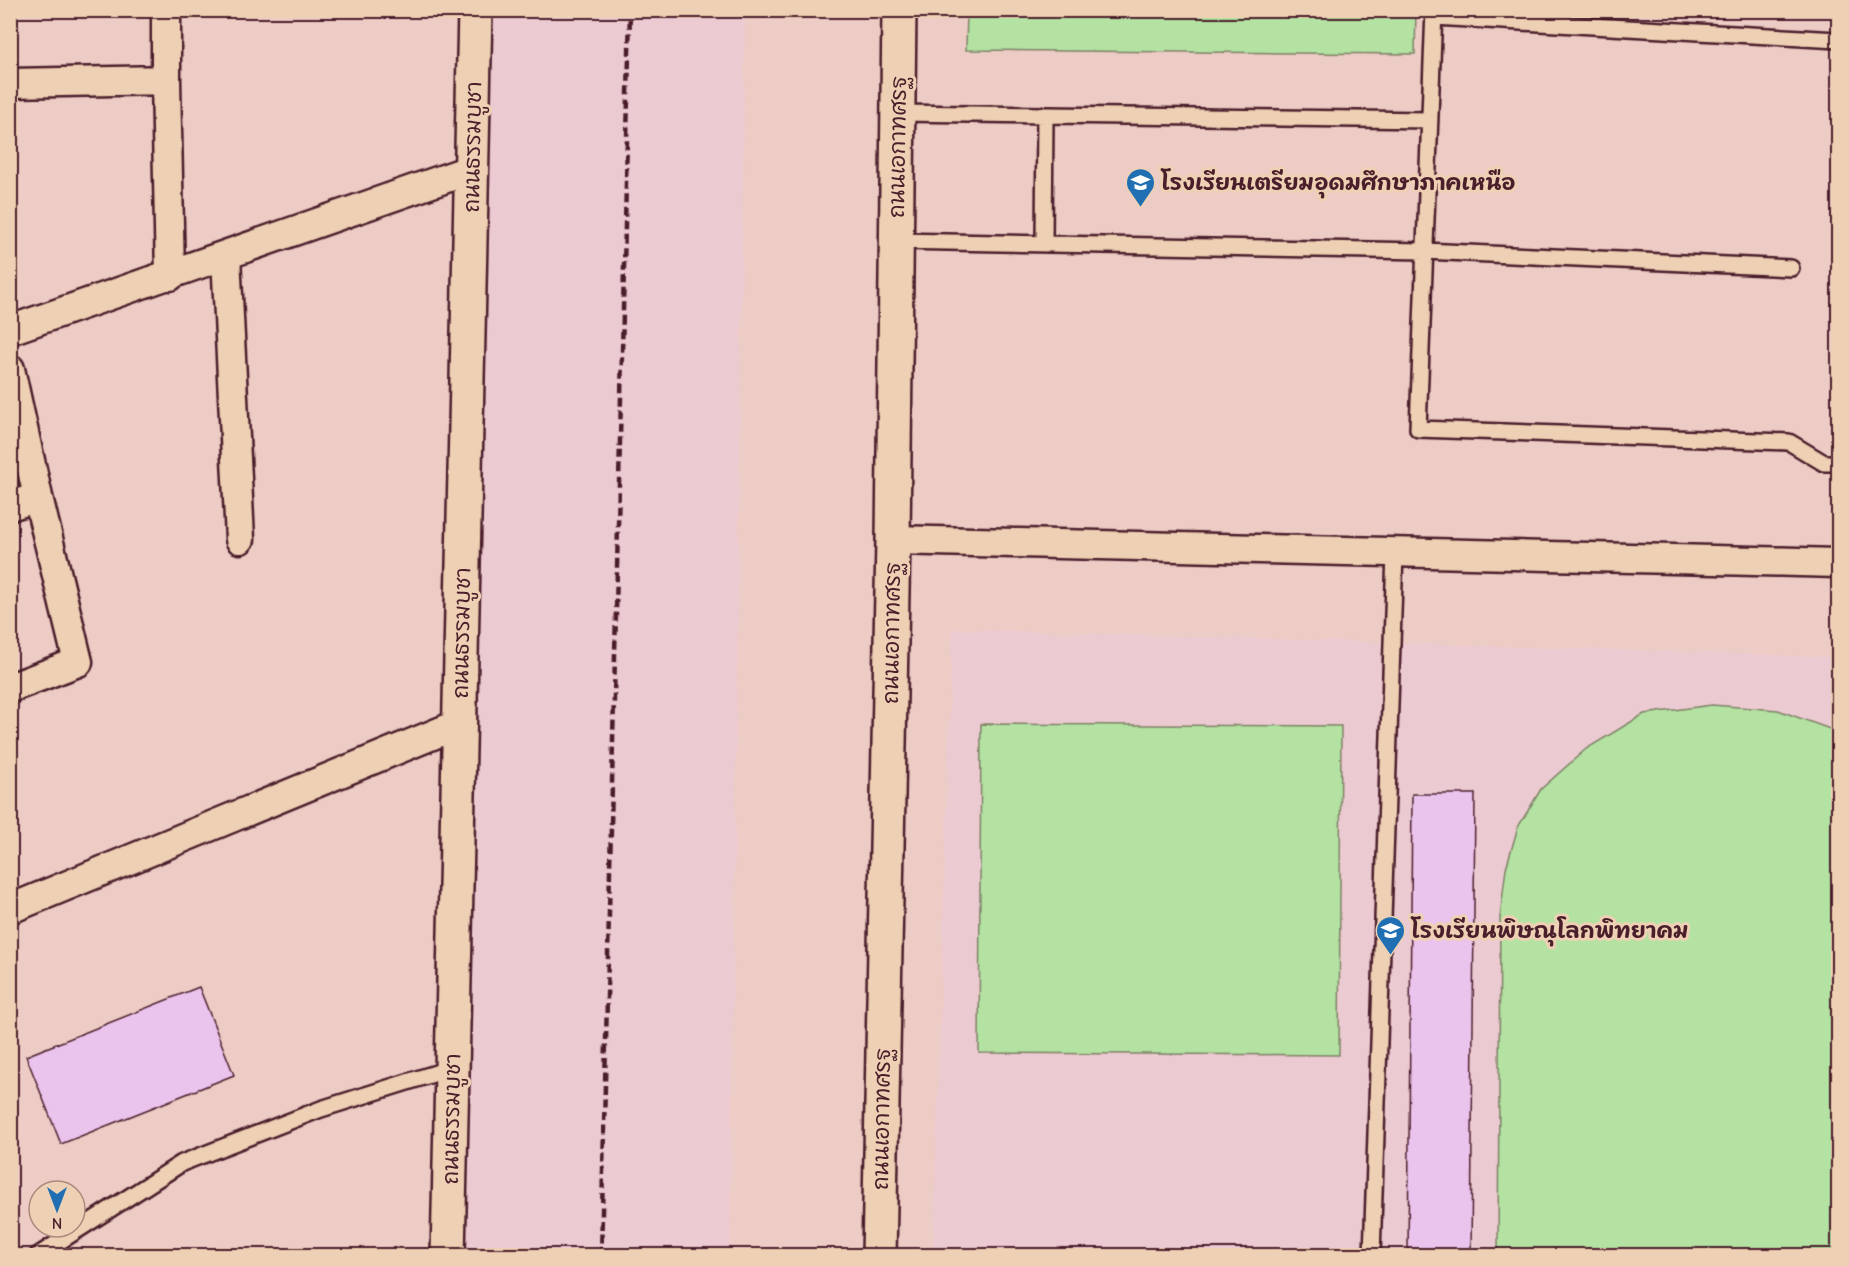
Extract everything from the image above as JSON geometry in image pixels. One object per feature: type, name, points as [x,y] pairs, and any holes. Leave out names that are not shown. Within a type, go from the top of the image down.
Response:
[{"type":"main road","name":"ถนนธรรมบูชา","points":[[448,1256],[475,10]]},
{"type":"main road","name":"ถนนเอกาทศรฐ","points":[[879,1256],[893,540],[899,10]]},
{"type":"street","points":[[166,10],[165,80],[170,276]]},
{"type":"street","points":[[10,83],[165,80]]},
{"type":"street","points":[[10,330],[472,169]]},
{"type":"street","points":[[226,256],[240,539]]},
{"type":"street","points":[[10,369],[78,662],[10,688]]},
{"type":"street","points":[[10,506],[38,497]]},
{"type":"street","points":[[893,540],[1839,563]]},
{"type":"street","points":[[10,909],[459,724]]},
{"type":"lane","points":[[1839,40],[1434,14],[1418,429],[1789,442],[1824,463],[1839,463]]},
{"type":"lane","points":[[898,112],[1430,120]]},
{"type":"lane","points":[[1044,244],[1045,115]]},
{"type":"lane","points":[[896,241],[1424,251],[1791,268]]},
{"type":"lane","points":[[1371,1256],[1395,552]]},
{"type":"lane","points":[[37,1256],[182,1163],[321,1109],[452,1068]]},
{"type":"shaded area","points":[[492,11],[745,11],[730,1255],[464,1256]]},
{"type":"shaded area","name":"โรงเรียนพิษณุโลกพิทยาคม","points":[[952,629],[1838,657],[1838,1255],[933,1256]]},
{"type":"green space","points":[[967,11],[1416,11],[1415,54],[966,50]]},
{"type":"green space","points":[[1712,705],[1778,710],[1838,732],[1838,1255],[1498,1255],[1500,917],[1506,868],[1518,827],[1541,789],[1586,749],[1644,714]]},
{"type":"green space","points":[[981,724],[1341,726],[1339,1055],[979,1053]]},
{"type":"building","points":[[1412,794],[1475,794],[1471,1256],[1408,1256]]},
{"type":"building","points":[[199,987],[234,1075],[61,1144],[26,1056]]},
{"type":"railway","points":[[601,1256],[630,10]]},
{"type":"place","name":"โรงเรียนเตรียมอุดมศึกษาภาคเหนือ","points":[[1140,208]]},
{"type":"place","name":"โรงเรียนพิษณุโลกพิทยาคม","points":[[1390,956]]}]
